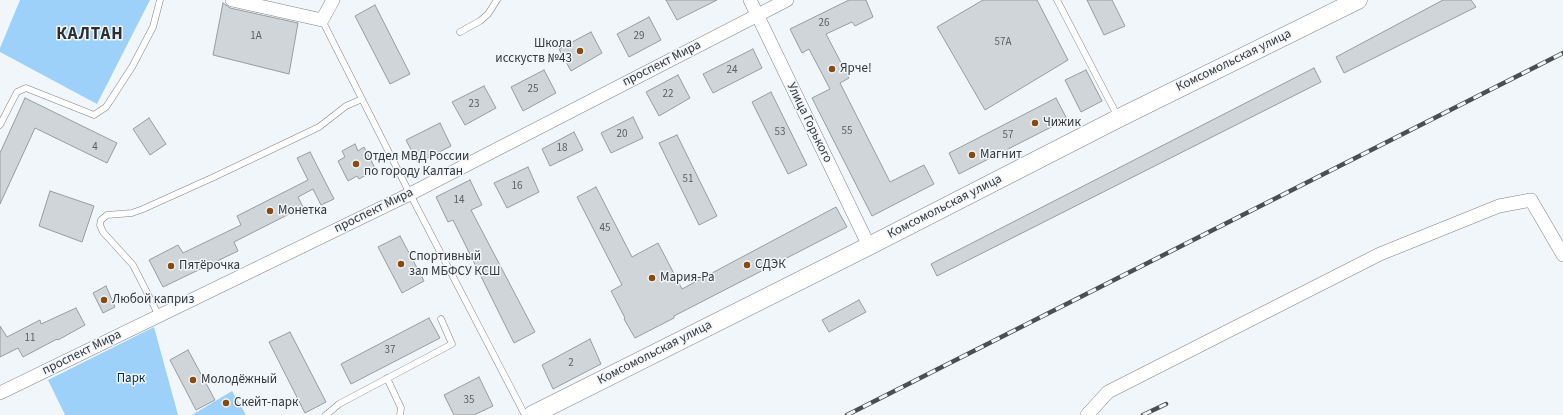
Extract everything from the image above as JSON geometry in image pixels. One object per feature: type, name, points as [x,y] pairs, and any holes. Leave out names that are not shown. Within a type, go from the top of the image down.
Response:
[{"type":"street","points":[[232,0],[322,20],[333,0]]},
{"type":"street","name":"Улица Горького","points":[[750,0],[869,246]]},
{"type":"street","name":"проспект Мира","points":[[0,393],[410,194],[787,0]]},
{"type":"street","name":"Комсомольская улица","points":[[532,415],[869,246],[1119,118],[1358,0]]},
{"type":"street","points":[[1087,415],[1108,392],[1380,254],[1499,206],[1531,200],[1563,255]]},
{"type":"lane","points":[[0,125],[16,92],[26,88],[94,115],[106,107],[132,67],[153,27],[160,0]]},
{"type":"lane","points":[[460,32],[480,21],[488,14],[497,0]]},
{"type":"lane","points":[[1057,0],[1119,118]]},
{"type":"lane","points":[[322,20],[410,194],[525,415]]},
{"type":"lane","points":[[158,316],[133,265],[103,232],[100,225],[101,220],[107,215],[143,209],[208,180],[319,127],[346,106],[362,99]]},
{"type":"lane","points":[[326,415],[339,404],[452,344],[441,319]]},
{"type":"lane","points":[[387,378],[401,408],[400,415]]},
{"type":"green space","points":[[20,0],[150,0],[97,104],[0,52],[0,48]]},
{"type":"green space","name":"Парк","points":[[154,327],[178,415],[65,415],[48,380]]},
{"type":"green space","name":"Скейт-парк","points":[[232,391],[246,415],[192,415]]},
{"type":"building","points":[[666,0],[717,0],[677,20]]},
{"type":"building","points":[[849,0],[866,0],[873,17],[855,26],[852,22],[826,34],[849,78],[840,83],[890,182],[924,165],[934,184],[872,216],[812,98],[830,89],[809,49],[802,53],[790,29]]},
{"type":"building","points":[[983,0],[1037,0],[1068,60],[985,110],[937,27]]},
{"type":"building","points":[[1087,0],[1112,0],[1125,26],[1104,35]]},
{"type":"building","points":[[1443,0],[1471,0],[1476,7],[1344,73],[1336,57]]},
{"type":"building","points":[[223,3],[230,8],[298,23],[289,74],[213,55]]},
{"type":"building","points":[[375,5],[410,74],[390,84],[355,16]]},
{"type":"building","points":[[649,17],[661,40],[629,57],[617,34]]},
{"type":"building","name":"Школа исскуств №43","points":[[591,32],[602,53],[571,71],[559,49]]},
{"type":"building","points":[[753,49],[762,68],[713,93],[703,74]]},
{"type":"building","points":[[1314,68],[1321,82],[937,276],[931,264]]},
{"type":"building","points":[[544,70],[556,93],[523,111],[511,87]]},
{"type":"building","points":[[1086,70],[1102,101],[1081,112],[1065,80]]},
{"type":"building","points":[[678,75],[690,98],[659,116],[646,92]]},
{"type":"building","points":[[484,86],[496,108],[465,125],[452,102]]},
{"type":"building","points":[[771,92],[807,165],[788,174],[752,102]]},
{"type":"building","points":[[25,98],[117,143],[107,163],[35,128],[0,204],[0,153]]},
{"type":"building","points":[[1056,98],[1067,119],[959,174],[949,153]]},
{"type":"building","points":[[633,117],[643,138],[611,153],[601,133]]},
{"type":"building","points":[[149,118],[166,144],[150,155],[133,129]]},
{"type":"building","points":[[440,123],[451,146],[418,163],[406,140]]},
{"type":"building","points":[[574,132],[583,150],[550,166],[542,149]]},
{"type":"building","points":[[677,135],[717,216],[699,225],[659,143]]},
{"type":"building","name":"Отдел МВД России по городу Калтан","points":[[355,144],[358,151],[364,147],[375,168],[367,171],[368,174],[359,179],[357,176],[348,181],[338,161],[345,157],[342,151]]},
{"type":"building","points":[[310,152],[334,199],[321,205],[313,189],[298,197],[303,207],[234,242],[238,251],[163,287],[149,260],[178,245],[183,253],[241,225],[237,216],[308,180],[297,158]]},
{"type":"building","points":[[528,167],[539,192],[507,208],[494,183]]},
{"type":"building","points":[[470,180],[482,205],[471,210],[535,332],[514,343],[453,220],[448,222],[436,197]]},
{"type":"building","points":[[596,187],[632,257],[658,243],[682,289],[836,207],[847,227],[674,316],[674,318],[635,338],[611,291],[622,285],[577,197]]},
{"type":"building","points":[[50,191],[94,206],[82,242],[39,226]]},
{"type":"building","name":"Спортивный зал МБФСУ КСШ","points":[[400,236],[424,281],[402,293],[378,247]]},
{"type":"building","name":"Любой каприз","points":[[106,286],[115,307],[103,313],[93,293]]},
{"type":"building","points":[[859,300],[866,312],[829,332],[822,320]]},
{"type":"building","points":[[76,308],[85,325],[23,357],[18,348],[0,357],[0,326],[7,337],[40,320],[41,324]]},
{"type":"building","points":[[429,318],[440,338],[351,384],[341,364]]},
{"type":"building","points":[[290,332],[326,402],[305,413],[269,342]]},
{"type":"building","points":[[590,339],[601,364],[553,389],[542,365]]},
{"type":"building","name":"Молодёжный","points":[[188,350],[215,400],[196,410],[170,360]]},
{"type":"building","points":[[479,377],[493,406],[474,415],[454,415],[444,395]]},
{"type":"railway","points":[[847,415],[1563,53]]},
{"type":"railway","points":[[1143,415],[1166,404]]},
{"type":"place","name":"Школа исскуств №43","points":[[580,51]]},
{"type":"place","name":"Ярче!","points":[[832,69]]},
{"type":"place","name":"Чижик","points":[[1035,123]]},
{"type":"place","name":"Магнит","points":[[972,155]]},
{"type":"place","name":"Отдел МВД России по городу Калтан","points":[[356,164]]},
{"type":"place","name":"Монетка","points":[[270,211]]},
{"type":"place","name":"Спортивный зал МБФСУ КСШ","points":[[401,264]]},
{"type":"place","name":"СДЭК","points":[[747,265]]},
{"type":"place","name":"Пятёрочка","points":[[171,266]]},
{"type":"place","name":"Мария-Ра","points":[[652,278]]},
{"type":"place","name":"Любой каприз","points":[[104,300]]},
{"type":"place","name":"Молодёжный","points":[[193,380]]},
{"type":"place","name":"Скейт-парк","points":[[226,403]]},
{"type":"district","name":"КАЛТАН","points":[[90,35]]}]
